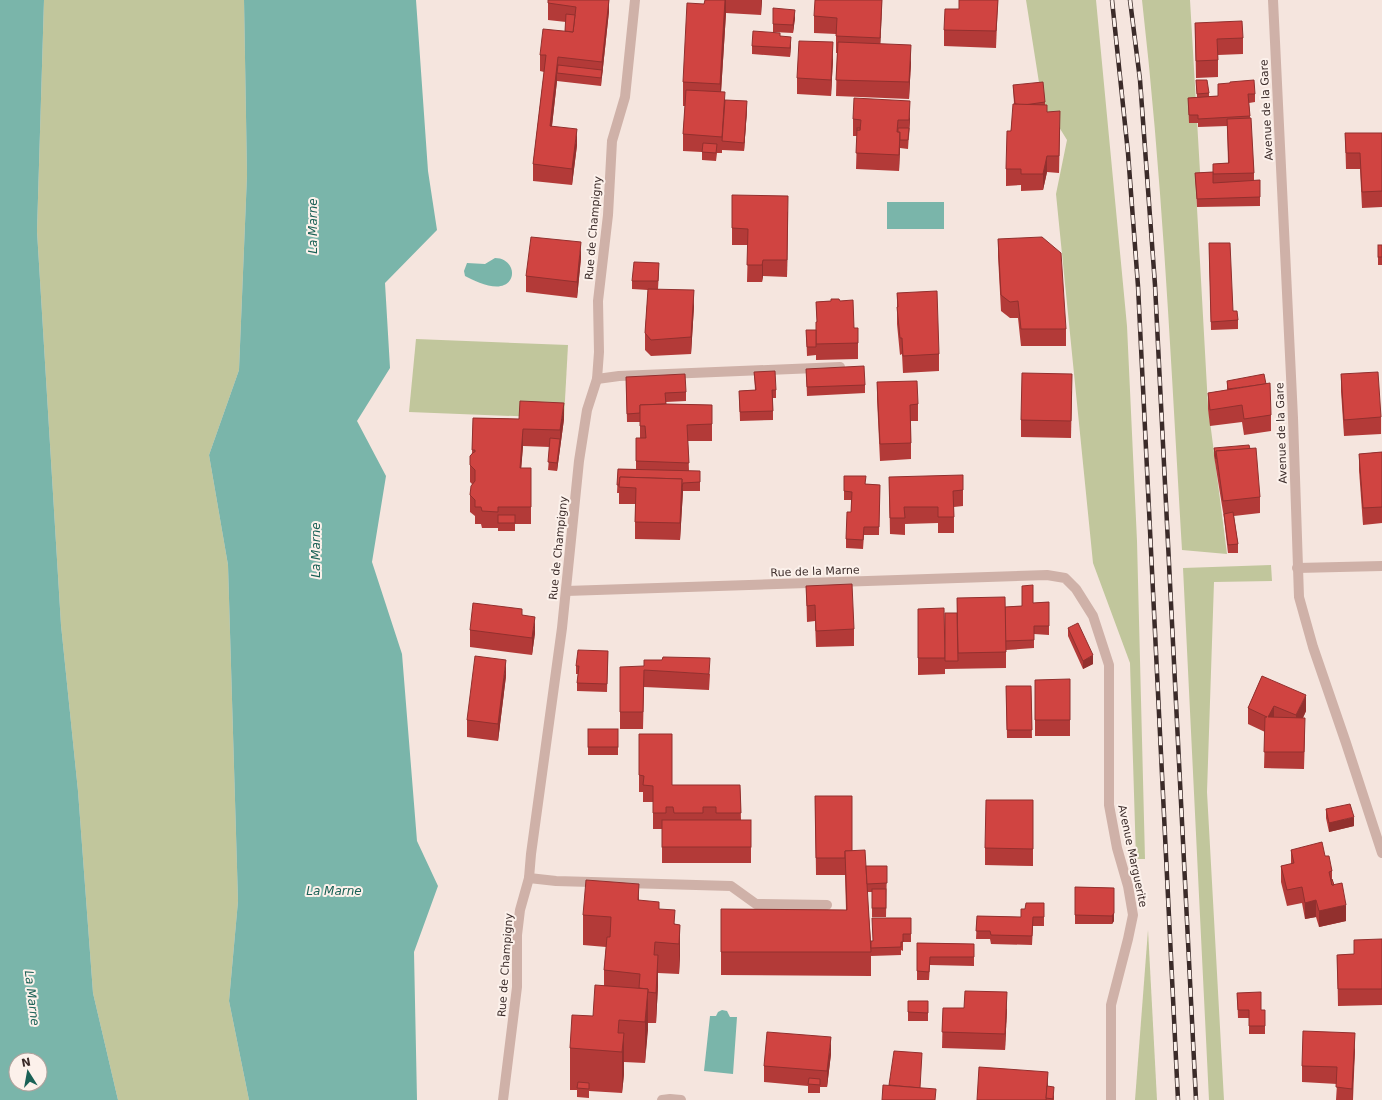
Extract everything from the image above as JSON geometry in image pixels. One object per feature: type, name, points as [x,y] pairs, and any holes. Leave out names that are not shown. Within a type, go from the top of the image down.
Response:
[{"type":"street","name":"Rue de Champigny","points":[[503,1100],[517,987],[517,935],[520,910],[529,878],[562,628],[579,461],[587,410],[597,378],[599,352],[598,301],[608,215],[612,141],[624,96],[636,0]]},
{"type":"street","name":"Avenue de la Gare","points":[[1273,0],[1293,418],[1298,554],[1297,568],[1300,597],[1313,647],[1382,853]]},
{"type":"street","points":[[597,378],[840,367]]},
{"type":"street","points":[[1297,568],[1382,566]]},
{"type":"street","name":"Rue de la Marne","points":[[566,591],[1047,575],[1065,578]]},
{"type":"street","name":"Avenue Marguerite","points":[[1065,578],[1076,588],[1092,616],[1110,665],[1109,804],[1117,848],[1128,886],[1133,915],[1111,1005],[1111,1100]]},
{"type":"street","points":[[529,878],[556,881],[731,886],[756,904],[826,905]]},
{"type":"street","points":[[662,1100],[680,1100]]},
{"type":"green space","points":[[44,0],[244,0],[247,175],[239,370],[209,455],[228,565],[238,901],[229,1001],[249,1100],[118,1100],[93,993],[78,791],[61,625],[37,231]]},
{"type":"green space","points":[[1026,0],[1096,0],[1127,326],[1137,541],[1145,859],[1136,859],[1130,663],[1093,563],[1056,194],[1067,140],[1059,127],[1046,127]]},
{"type":"green space","points":[[1142,0],[1190,0],[1201,189],[1196,190],[1208,406],[1227,554],[1182,550],[1156,137]]},
{"type":"green space","points":[[416,339],[568,345],[564,418],[409,412]]},
{"type":"green space","points":[[1271,565],[1272,581],[1214,582],[1207,792],[1224,1100],[1209,1100],[1183,568]]},
{"type":"green space","points":[[1148,930],[1157,1100],[1135,1100]]},
{"type":"water","name":"La Marne","points":[[0,0],[44,0],[37,231],[61,625],[78,791],[93,993],[118,1100],[0,1100]]},
{"type":"water","name":"La Marne","points":[[244,0],[416,0],[428,171],[437,230],[385,283],[390,368],[357,421],[386,476],[372,562],[402,654],[417,841],[438,886],[414,952],[417,1100],[249,1100],[229,1001],[238,901],[228,565],[209,455],[239,370],[247,175]]},
{"type":"water","points":[[887,202],[944,202],[944,229],[887,229]]},
{"type":"water","points":[[495,258],[506,261],[512,269],[511,278],[504,285],[490,286],[465,276],[464,271],[467,263],[485,264]]},
{"type":"water","points":[[722,1010],[727,1011],[730,1017],[737,1017],[733,1074],[704,1071],[710,1016],[716,1016],[718,1012]]},
{"type":"building","points":[[548,0],[609,0],[602,62],[558,57],[550,126],[577,129],[572,169],[533,164],[546,55],[540,55],[543,29],[573,32],[576,7],[548,3]]},
{"type":"building","points":[[705,0],[725,0],[720,84],[683,82],[687,3],[704,4]]},
{"type":"building","points":[[815,0],[882,0],[880,38],[836,36],[837,18],[814,16]]},
{"type":"building","points":[[959,0],[998,0],[996,31],[944,30],[945,9],[959,9]]},
{"type":"building","points":[[773,8],[795,10],[793,25],[773,24]]},
{"type":"building","points":[[566,14],[575,15],[573,32],[565,31]]},
{"type":"building","points":[[1242,21],[1243,38],[1217,39],[1218,60],[1196,61],[1195,23]]},
{"type":"building","points":[[753,31],[780,33],[780,36],[791,37],[790,48],[752,46]]},
{"type":"building","points":[[799,41],[833,42],[831,80],[797,78]]},
{"type":"building","points":[[838,42],[911,45],[909,82],[836,80]]},
{"type":"building","points":[[558,65],[602,70],[601,78],[557,73]]},
{"type":"building","points":[[1196,80],[1207,80],[1209,93],[1197,94]]},
{"type":"building","points":[[1254,80],[1255,94],[1248,94],[1250,116],[1198,119],[1198,115],[1189,115],[1188,98],[1218,96],[1218,84]]},
{"type":"building","points":[[1043,82],[1045,102],[1024,105],[1015,104],[1013,85]]},
{"type":"building","points":[[686,90],[725,92],[722,137],[683,134]]},
{"type":"building","points":[[854,98],[910,101],[909,120],[898,120],[897,132],[900,132],[899,155],[856,153],[857,130],[860,130],[861,120],[853,119]]},
{"type":"building","points":[[725,100],[747,101],[744,143],[722,141]]},
{"type":"building","points":[[1013,104],[1047,105],[1047,112],[1060,111],[1059,156],[1047,156],[1043,174],[1021,174],[1021,169],[1006,169],[1007,131],[1011,131]]},
{"type":"building","points":[[1251,118],[1254,173],[1213,174],[1213,164],[1229,163],[1227,119]]},
{"type":"building","points":[[898,128],[909,128],[908,140],[900,140],[900,132],[898,132]]},
{"type":"building","points":[[1345,133],[1382,133],[1382,191],[1362,192],[1360,153],[1346,153]]},
{"type":"building","points":[[703,143],[717,144],[716,153],[702,152]]},
{"type":"building","points":[[1213,172],[1213,183],[1260,180],[1260,197],[1197,199],[1195,173]]},
{"type":"building","points":[[732,195],[788,196],[787,260],[763,260],[762,265],[747,265],[748,229],[732,228]]},
{"type":"building","points":[[531,237],[581,242],[577,282],[526,276]]},
{"type":"building","points":[[1042,237],[1061,253],[1066,329],[1021,329],[1018,301],[1010,302],[1001,295],[998,239]]},
{"type":"building","points":[[1209,243],[1230,243],[1233,311],[1237,311],[1238,320],[1211,322]]},
{"type":"building","points":[[1378,245],[1382,245],[1382,257],[1378,257]]},
{"type":"building","points":[[634,262],[659,263],[658,281],[632,281]]},
{"type":"building","points":[[648,289],[694,290],[691,337],[651,340],[645,333]]},
{"type":"building","points":[[937,291],[939,354],[903,356],[897,307],[897,293]]},
{"type":"building","points":[[831,299],[839,299],[840,301],[853,300],[854,328],[858,328],[858,343],[816,344],[816,302],[831,301]]},
{"type":"building","points":[[806,330],[816,330],[816,347],[807,347]]},
{"type":"building","points":[[864,366],[865,385],[807,387],[806,369]]},
{"type":"building","points":[[775,371],[776,390],[772,390],[773,411],[740,412],[739,391],[756,390],[754,372]]},
{"type":"building","points":[[1378,372],[1381,417],[1344,420],[1341,374]]},
{"type":"building","points":[[1022,373],[1072,374],[1071,421],[1021,420]]},
{"type":"building","points":[[685,374],[686,392],[665,393],[666,404],[640,405],[640,413],[627,414],[626,377]]},
{"type":"building","points":[[1264,374],[1266,384],[1228,389],[1227,381]]},
{"type":"building","points":[[917,381],[918,404],[910,405],[911,443],[880,444],[877,382]]},
{"type":"building","points":[[1270,383],[1271,415],[1244,419],[1242,405],[1210,410],[1208,393]]},
{"type":"building","points":[[520,401],[564,403],[560,430],[523,429],[520,468],[531,468],[531,507],[498,507],[498,512],[482,511],[481,507],[475,507],[475,500],[470,495],[471,486],[475,481],[475,470],[470,465],[470,456],[475,452],[475,450],[472,450],[473,418],[519,419]]},
{"type":"building","points":[[640,405],[712,405],[712,424],[687,425],[689,463],[636,461],[636,438],[646,438],[645,426],[640,426]]},
{"type":"building","points":[[550,438],[560,439],[557,463],[548,462]]},
{"type":"building","points":[[1249,445],[1250,449],[1216,451],[1216,459],[1214,448]]},
{"type":"building","points":[[1256,448],[1260,497],[1223,501],[1216,451]]},
{"type":"building","points":[[1382,452],[1382,507],[1363,508],[1359,454]]},
{"type":"building","points":[[618,469],[700,471],[700,482],[683,483],[682,487],[682,479],[620,477],[619,485],[617,485]]},
{"type":"building","points":[[963,475],[963,490],[953,491],[954,517],[938,517],[938,507],[904,507],[905,518],[890,518],[889,477]]},
{"type":"building","points":[[844,476],[866,476],[865,484],[880,485],[879,527],[864,527],[863,540],[846,539],[847,512],[851,512],[852,492],[844,491]]},
{"type":"building","points":[[620,477],[682,479],[680,523],[635,522],[636,488],[619,487]]},
{"type":"building","points":[[1233,512],[1238,544],[1228,545],[1224,514]]},
{"type":"building","points":[[498,515],[515,515],[515,523],[498,523]]},
{"type":"building","points":[[852,584],[854,629],[816,631],[815,605],[807,606],[806,586]]},
{"type":"building","points":[[1033,585],[1033,603],[1049,602],[1049,626],[1034,626],[1034,640],[1005,641],[1005,607],[1022,606],[1022,586]]},
{"type":"building","points":[[1005,597],[1006,652],[958,653],[957,598]]},
{"type":"building","points":[[473,603],[522,609],[522,615],[535,617],[532,638],[470,630]]},
{"type":"building","points":[[944,608],[945,658],[918,658],[918,609]]},
{"type":"building","points":[[945,613],[957,613],[958,661],[945,661]]},
{"type":"building","points":[[1078,623],[1093,655],[1083,661],[1068,628]]},
{"type":"building","points":[[578,650],[608,651],[607,684],[577,683],[579,666],[576,666]]},
{"type":"building","points":[[475,656],[506,660],[498,724],[467,720]]},
{"type":"building","points":[[663,657],[710,658],[709,674],[644,670],[643,712],[620,712],[620,667],[644,666],[644,660],[662,660]]},
{"type":"building","points":[[1262,676],[1306,695],[1296,715],[1274,706],[1268,717],[1305,718],[1304,752],[1264,752],[1265,717],[1267,717],[1248,708]]},
{"type":"building","points":[[1070,679],[1070,720],[1035,720],[1035,680]]},
{"type":"building","points":[[1006,686],[1031,686],[1032,730],[1007,730]]},
{"type":"building","points":[[588,729],[618,729],[618,747],[588,747]]},
{"type":"building","points":[[639,734],[672,734],[672,785],[740,785],[741,813],[716,813],[716,807],[703,807],[703,813],[674,813],[673,807],[666,807],[666,813],[653,813],[653,786],[643,785],[644,776],[639,775]]},
{"type":"building","points":[[815,796],[852,796],[852,851],[845,851],[845,858],[816,858]]},
{"type":"building","points":[[986,800],[1033,800],[1033,849],[985,848]]},
{"type":"building","points":[[1350,804],[1354,817],[1329,823],[1326,809]]},
{"type":"building","points":[[662,820],[751,820],[751,847],[662,847]]},
{"type":"building","points":[[1322,842],[1325,856],[1329,856],[1332,871],[1329,872],[1332,885],[1342,883],[1346,905],[1319,911],[1316,900],[1305,903],[1302,887],[1287,890],[1281,866],[1294,863],[1291,850]]},
{"type":"building","points":[[865,850],[871,952],[721,952],[721,909],[847,910],[845,851]]},
{"type":"building","points":[[866,866],[887,866],[887,883],[867,884]]},
{"type":"building","points":[[586,880],[639,884],[638,900],[659,902],[659,909],[675,910],[674,924],[680,925],[679,944],[655,942],[654,955],[658,955],[656,993],[648,992],[648,989],[639,988],[640,974],[604,970],[607,937],[610,937],[611,917],[583,915]]},
{"type":"building","points":[[1075,887],[1114,888],[1114,913],[1112,916],[1075,915]]},
{"type":"building","points":[[872,889],[886,889],[886,908],[872,908]]},
{"type":"building","points":[[1026,903],[1044,903],[1044,917],[1033,917],[1032,936],[991,935],[990,931],[976,931],[977,916],[1021,917],[1021,909],[1025,909]]},
{"type":"building","points":[[872,918],[911,918],[911,934],[903,934],[903,942],[901,942],[901,947],[871,948],[871,941],[873,941]]},
{"type":"building","points":[[1382,939],[1382,989],[1338,989],[1337,955],[1354,954],[1354,940]]},
{"type":"building","points":[[917,943],[974,944],[974,957],[930,957],[929,972],[917,971]]},
{"type":"building","points":[[595,985],[648,989],[645,1022],[619,1020],[618,1033],[624,1033],[622,1052],[570,1048],[572,1015],[593,1016]]},
{"type":"building","points":[[965,991],[1007,992],[1005,1034],[942,1032],[943,1008],[964,1008]]},
{"type":"building","points":[[1261,992],[1261,1010],[1265,1010],[1265,1026],[1249,1026],[1249,1010],[1238,1010],[1237,993]]},
{"type":"building","points":[[908,1001],[928,1001],[928,1013],[908,1012]]},
{"type":"building","points":[[1303,1031],[1355,1033],[1352,1089],[1336,1087],[1337,1067],[1302,1066]]},
{"type":"building","points":[[767,1032],[831,1037],[827,1071],[764,1066]]},
{"type":"building","points":[[894,1051],[922,1053],[920,1088],[889,1085]]},
{"type":"building","points":[[979,1067],[1048,1072],[1046,1100],[977,1100]]},
{"type":"building","points":[[809,1078],[820,1079],[820,1085],[808,1084]]},
{"type":"building","points":[[578,1082],[589,1083],[589,1089],[577,1088]]},
{"type":"building","points":[[883,1085],[936,1089],[935,1100],[882,1100]]},
{"type":"building","points":[[1047,1086],[1054,1087],[1053,1099],[1046,1098]]},
{"type":"railway","points":[[1112,0],[1128,153],[1138,286],[1178,1100]]},
{"type":"railway","points":[[1130,0],[1140,80],[1155,285],[1196,1100]]}]
